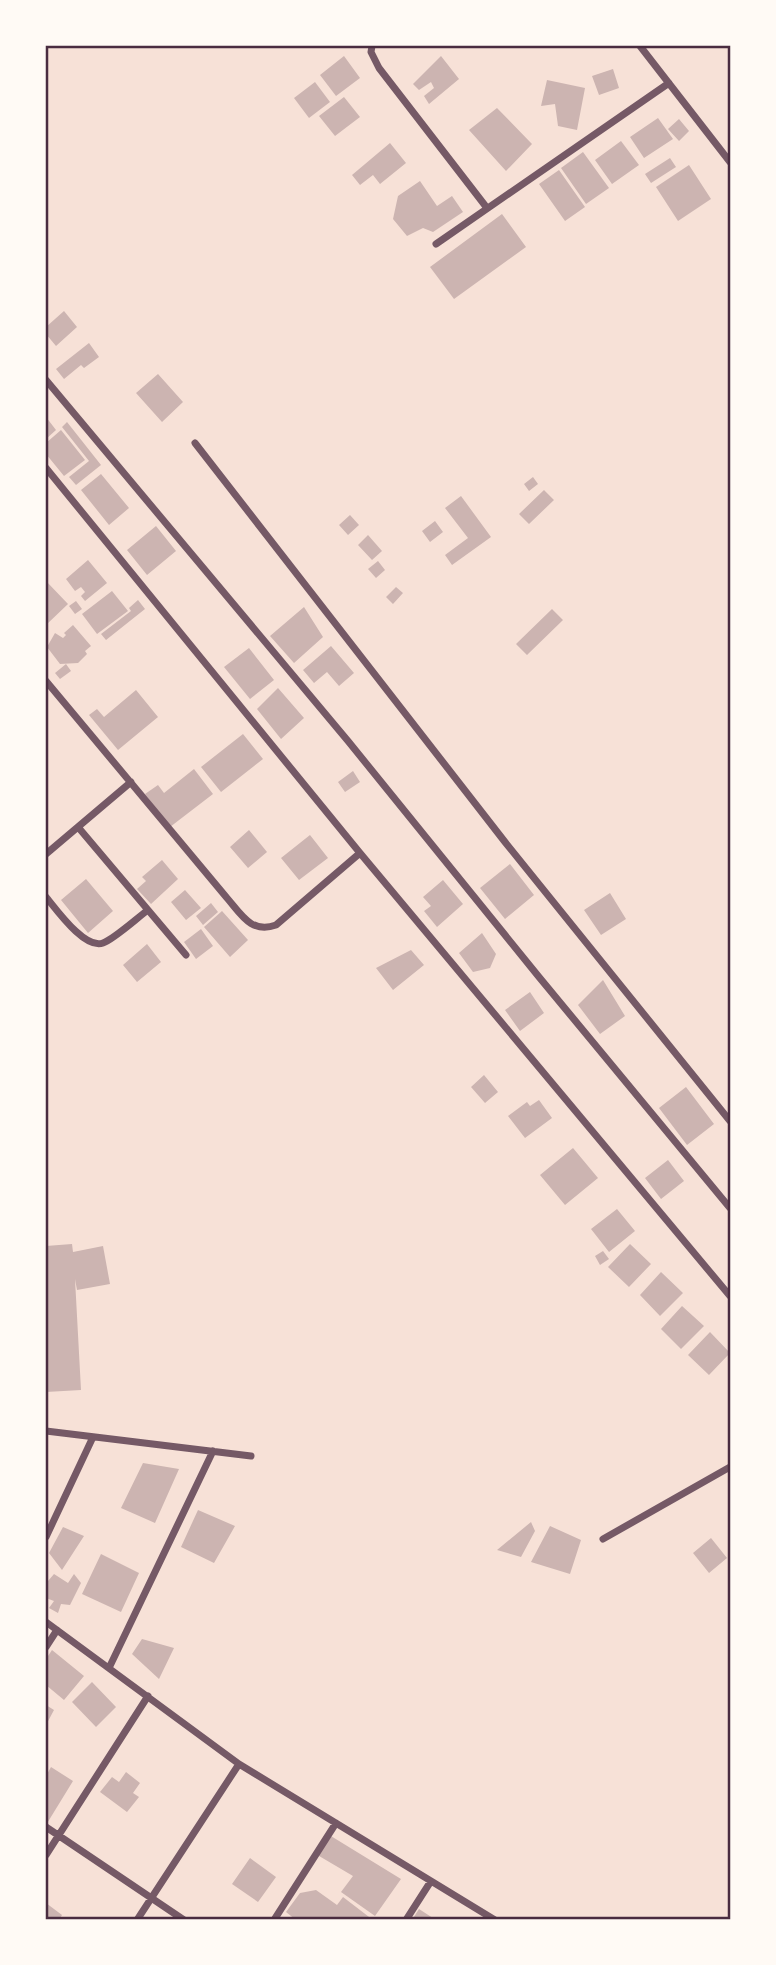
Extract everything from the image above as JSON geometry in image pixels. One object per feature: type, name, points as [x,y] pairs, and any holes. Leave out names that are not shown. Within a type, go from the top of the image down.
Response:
[{"type":"street","points":[[372,46],[371,52],[379,68],[488,208]]},
{"type":"street","points":[[640,46],[730,159]]},
{"type":"street","points":[[436,244],[669,83]]},
{"type":"street","points":[[46,380],[348,741],[730,1208]]},
{"type":"street","points":[[195,443],[505,842],[730,1121]]},
{"type":"street","points":[[46,468],[360,853],[730,1296]]},
{"type":"street","points":[[46,681],[226,898],[247,921],[257,927],[265,929],[276,925],[360,853]]},
{"type":"street","points":[[46,854],[131,782]]},
{"type":"street","points":[[78,827],[186,955]]},
{"type":"street","points":[[46,897],[79,935],[93,943],[102,943],[148,910]]},
{"type":"street","points":[[46,1431],[251,1456]]},
{"type":"street","points":[[46,1537],[93,1437]]},
{"type":"street","points":[[109,1668],[213,1451]]},
{"type":"street","points":[[604,1539],[730,1467]]},
{"type":"street","points":[[46,1622],[239,1764],[495,1920]]},
{"type":"street","points":[[46,1647],[57,1630]]},
{"type":"street","points":[[46,1855],[148,1696]]},
{"type":"street","points":[[138,1920],[239,1764]]},
{"type":"street","points":[[274,1920],[336,1824]]},
{"type":"street","points":[[46,1827],[184,1920]]},
{"type":"street","points":[[406,1920],[431,1881]]},
{"type":"building","points":[[344,56],[360,78],[336,96],[320,75]]},
{"type":"building","points":[[441,56],[459,79],[429,104],[424,96],[434,88],[431,82],[419,90],[413,84]]},
{"type":"building","points":[[613,69],[619,88],[599,95],[592,76]]},
{"type":"building","points":[[547,80],[585,88],[577,130],[558,126],[555,104],[541,106]]},
{"type":"building","points":[[315,82],[330,102],[309,118],[294,98]]},
{"type":"building","points":[[344,97],[360,117],[335,136],[319,116]]},
{"type":"building","points":[[497,108],[532,144],[506,171],[469,130]]},
{"type":"building","points":[[658,118],[673,139],[644,158],[630,137]]},
{"type":"building","points":[[679,119],[689,131],[679,141],[668,129]]},
{"type":"building","points":[[621,141],[639,165],[612,184],[595,160]]},
{"type":"building","points":[[390,143],[406,163],[380,184],[373,175],[360,185],[352,175]]},
{"type":"building","points":[[583,152],[609,188],[586,204],[561,168]]},
{"type":"building","points":[[670,158],[676,167],[651,183],[645,174]]},
{"type":"building","points":[[689,165],[711,199],[678,221],[656,187]]},
{"type":"building","points":[[559,170],[585,207],[565,221],[539,184]]},
{"type":"building","points":[[420,181],[437,206],[452,196],[463,212],[433,232],[423,228],[407,236],[393,219],[398,196]]},
{"type":"building","points":[[502,214],[526,247],[454,299],[430,267]]},
{"type":"building","points":[[64,311],[77,327],[56,346],[46,334],[46,327]]},
{"type":"building","points":[[89,343],[99,357],[84,368],[81,365],[64,379],[56,369]]},
{"type":"building","points":[[158,374],[183,402],[162,422],[136,393]]},
{"type":"building","points":[[46,417],[56,430],[46,439]]},
{"type":"building","points":[[67,422],[101,465],[76,485],[69,477],[89,461],[62,427]]},
{"type":"building","points":[[61,430],[85,460],[64,476],[46,454],[46,443]]},
{"type":"building","points":[[101,474],[129,508],[109,525],[81,490]]},
{"type":"building","points":[[533,477],[538,484],[529,491],[524,484]]},
{"type":"building","points":[[544,490],[554,500],[529,524],[519,514]]},
{"type":"building","points":[[461,496],[491,537],[452,565],[445,555],[468,538],[445,508]]},
{"type":"building","points":[[350,515],[359,525],[348,535],[339,525]]},
{"type":"building","points":[[435,521],[443,532],[430,542],[422,531]]},
{"type":"building","points":[[156,526],[176,551],[147,575],[127,550]]},
{"type":"building","points":[[368,535],[382,551],[372,560],[358,545]]},
{"type":"building","points":[[88,560],[107,583],[85,601],[81,596],[85,592],[81,587],[75,591],[66,579]]},
{"type":"building","points":[[378,561],[385,570],[376,578],[368,569]]},
{"type":"building","points":[[46,581],[68,604],[46,625]]},
{"type":"building","points":[[396,587],[403,593],[393,604],[386,597]]},
{"type":"building","points":[[112,591],[128,611],[97,634],[82,614]]},
{"type":"building","points":[[138,600],[145,609],[106,640],[101,634],[131,611],[129,608]]},
{"type":"building","points":[[76,601],[82,609],[75,614],[69,606]]},
{"type":"building","points":[[304,607],[323,637],[294,663],[270,636]]},
{"type":"building","points":[[552,609],[563,620],[527,655],[516,644]]},
{"type":"building","points":[[73,625],[91,646],[78,663],[60,664],[47,647],[55,633],[63,638],[66,635],[64,633]]},
{"type":"building","points":[[331,646],[354,673],[339,686],[327,672],[314,683],[303,670]]},
{"type":"building","points":[[249,648],[274,680],[250,699],[224,667]]},
{"type":"building","points":[[66,664],[71,671],[60,679],[55,673]]},
{"type":"building","points":[[278,688],[304,718],[281,739],[257,709]]},
{"type":"building","points":[[136,690],[158,717],[118,750],[89,715],[97,709],[104,717]]},
{"type":"building","points":[[243,734],[263,759],[221,792],[201,767]]},
{"type":"building","points":[[194,769],[213,794],[170,827],[145,794],[158,785],[164,793]]},
{"type":"building","points":[[353,771],[360,782],[345,792],[338,782]]},
{"type":"building","points":[[249,830],[267,852],[248,868],[230,847]]},
{"type":"building","points":[[310,835],[328,858],[299,880],[281,858]]},
{"type":"building","points":[[162,860],[178,879],[151,904],[137,889],[146,881],[142,877]]},
{"type":"building","points":[[510,864],[534,895],[505,919],[480,888]]},
{"type":"building","points":[[86,879],[113,911],[88,933],[61,900]]},
{"type":"building","points":[[443,880],[463,904],[437,927],[424,911],[431,906],[423,897]]},
{"type":"building","points":[[185,890],[201,908],[186,920],[171,902]]},
{"type":"building","points":[[610,893],[626,919],[601,935],[584,910]]},
{"type":"building","points":[[211,903],[218,912],[203,925],[196,916]]},
{"type":"building","points":[[222,911],[248,940],[230,957],[204,927]]},
{"type":"building","points":[[201,929],[213,946],[196,959],[184,942]]},
{"type":"building","points":[[482,933],[496,954],[490,968],[473,972],[459,953]]},
{"type":"building","points":[[147,944],[161,962],[137,982],[123,965]]},
{"type":"building","points":[[411,950],[424,965],[393,990],[376,968]]},
{"type":"building","points":[[603,980],[625,1016],[600,1034],[578,1005]]},
{"type":"building","points":[[530,992],[544,1013],[520,1031],[505,1010]]},
{"type":"building","points":[[484,1075],[498,1092],[485,1103],[471,1087]]},
{"type":"building","points":[[686,1087],[714,1124],[687,1145],[659,1108]]},
{"type":"building","points":[[539,1100],[552,1118],[525,1138],[508,1116],[527,1102],[530,1106]]},
{"type":"building","points":[[573,1148],[598,1178],[565,1205],[540,1175]]},
{"type":"building","points":[[668,1160],[684,1181],[661,1199],[645,1178]]},
{"type":"building","points":[[617,1209],[635,1231],[609,1252],[591,1229]]},
{"type":"building","points":[[72,1244],[73,1252],[103,1246],[110,1284],[77,1290],[75,1279],[81,1390],[46,1392],[46,1246]]},
{"type":"building","points":[[630,1244],[651,1264],[629,1287],[608,1267]]},
{"type":"building","points":[[603,1251],[609,1259],[600,1265],[595,1256]]},
{"type":"building","points":[[661,1272],[683,1293],[660,1316],[640,1295]]},
{"type":"building","points":[[682,1306],[704,1326],[681,1349],[661,1329]]},
{"type":"building","points":[[710,1332],[730,1353],[709,1375],[688,1355]]},
{"type":"building","points":[[143,1463],[179,1469],[155,1523],[121,1508]]},
{"type":"building","points":[[198,1510],[235,1526],[214,1563],[181,1547]]},
{"type":"building","points":[[531,1522],[535,1531],[521,1557],[497,1550]]},
{"type":"building","points":[[550,1526],[581,1540],[570,1574],[531,1562]]},
{"type":"building","points":[[63,1527],[84,1536],[62,1570],[49,1553]]},
{"type":"building","points":[[711,1538],[727,1558],[709,1573],[693,1553]]},
{"type":"building","points":[[101,1554],[139,1573],[121,1612],[82,1594]]},
{"type":"building","points":[[54,1574],[68,1583],[74,1574],[81,1583],[70,1605],[61,1604],[58,1613],[49,1608],[54,1601],[46,1598],[46,1580]]},
{"type":"building","points":[[142,1639],[174,1648],[159,1679],[132,1654]]},
{"type":"building","points":[[52,1650],[84,1676],[64,1700],[46,1685],[46,1659]]},
{"type":"building","points":[[92,1682],[116,1707],[96,1727],[72,1702]]},
{"type":"building","points":[[46,1705],[54,1710],[46,1725]]},
{"type":"building","points":[[51,1767],[73,1781],[46,1825],[46,1776]]},
{"type":"building","points":[[126,1772],[140,1783],[133,1793],[139,1797],[127,1812],[100,1792],[112,1777],[119,1782]]},
{"type":"building","points":[[326,1833],[401,1879],[375,1916],[341,1892],[353,1876],[314,1853]]},
{"type":"building","points":[[250,1858],[276,1877],[258,1902],[232,1884]]},
{"type":"building","points":[[316,1890],[337,1905],[343,1897],[373,1920],[296,1920],[286,1912],[300,1893]]},
{"type":"building","points":[[46,1903],[62,1915],[59,1920],[46,1920]]},
{"type":"building","points":[[419,1909],[436,1920],[412,1920]]}]
